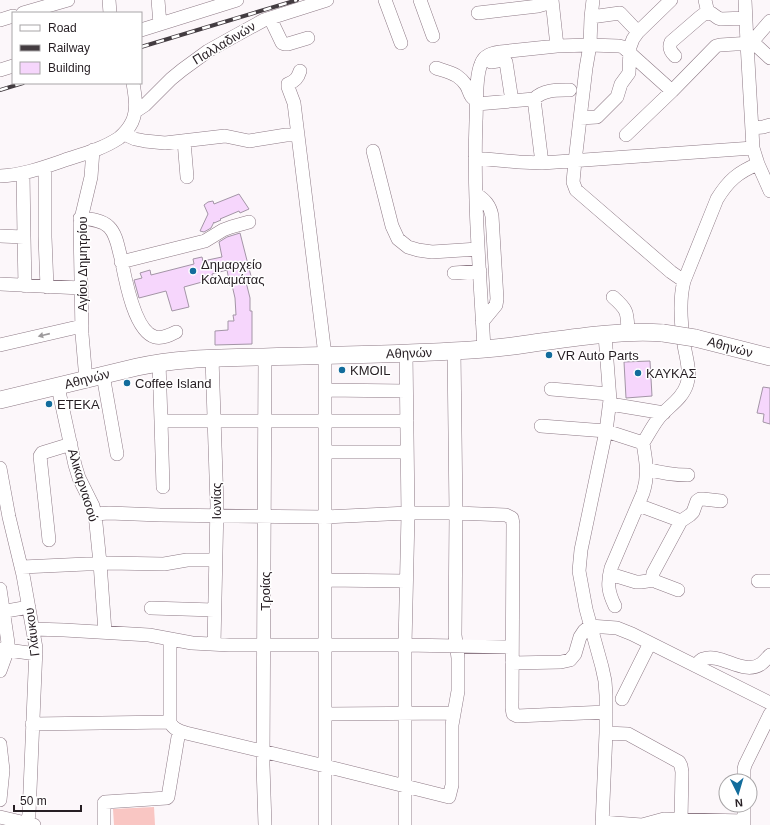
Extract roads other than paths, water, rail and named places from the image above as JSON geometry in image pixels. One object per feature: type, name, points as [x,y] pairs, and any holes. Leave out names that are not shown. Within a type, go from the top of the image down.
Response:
[{"type":"main road","name":"Αθηνών","points":[[0,400],[159,362],[212,358],[454,351],[509,347],[628,333],[663,333],[695,338],[770,357]]},
{"type":"street","points":[[25,12],[40,4],[68,0]]},
{"type":"street","points":[[110,0],[110,12]]},
{"type":"street","points":[[158,0],[160,24]]},
{"type":"street","points":[[142,30],[236,0]]},
{"type":"street","name":"Παλλαδινών","points":[[136,111],[145,105],[171,79],[191,62],[247,29],[270,18],[327,0]]},
{"type":"street","points":[[385,0],[401,43]]},
{"type":"street","points":[[420,0],[433,36]]},
{"type":"street","points":[[478,13],[538,6],[545,4],[548,0]]},
{"type":"street","points":[[552,0],[557,46]]},
{"type":"street","points":[[593,0],[590,17],[590,45],[573,182],[576,190],[671,272],[684,281]]},
{"type":"street","points":[[580,118],[597,117],[617,97],[621,84],[629,73],[632,39],[671,0]]},
{"type":"street","points":[[705,0],[708,13]]},
{"type":"street","points":[[746,0],[753,148],[758,164],[770,191]]},
{"type":"street","points":[[590,17],[620,13],[638,32]]},
{"type":"street","points":[[675,56],[671,52],[671,42],[704,14],[711,13],[721,19],[746,18]]},
{"type":"street","points":[[0,20],[12,16]]},
{"type":"street","points":[[270,18],[282,43],[288,44],[308,38]]},
{"type":"street","points":[[749,43],[770,21]]},
{"type":"street","points":[[626,135],[716,46],[749,43],[758,47],[770,58]]},
{"type":"street","points":[[484,349],[478,249],[475,158],[478,76],[481,62],[486,56],[492,53],[500,52],[557,46],[620,46],[623,47],[672,91]]},
{"type":"street","points":[[491,62],[504,60],[508,65],[512,101]]},
{"type":"street","points":[[0,70],[12,66]]},
{"type":"street","points":[[436,68],[458,76],[466,86],[471,97],[477,102],[534,99]]},
{"type":"street","points":[[300,71],[299,76],[288,84],[288,87],[294,103],[328,355],[325,390],[325,825]]},
{"type":"street","points":[[0,176],[23,174],[93,150],[116,140],[124,134],[136,111],[133,84]]},
{"type":"street","points":[[542,163],[534,99],[538,94],[551,90],[570,90]]},
{"type":"street","points":[[752,128],[770,125]]},
{"type":"street","points":[[124,134],[135,139],[148,142],[165,143],[224,136],[249,142],[286,135],[298,135]]},
{"type":"street","points":[[184,141],[187,177]]},
{"type":"street","points":[[475,158],[542,163],[753,148]]},
{"type":"street","name":"Αγίου Δημητρίου","points":[[86,380],[82,326],[80,218],[91,177],[93,150]]},
{"type":"street","points":[[374,151],[392,226],[398,239],[408,247],[432,252],[478,249]]},
{"type":"street","points":[[615,606],[609,588],[610,574],[647,482],[647,469],[643,442],[658,420],[679,398],[688,381],[682,317],[682,291],[684,281],[722,190],[736,175],[758,164]]},
{"type":"street","points":[[45,167],[47,287]]},
{"type":"street","points":[[23,174],[25,286]]},
{"type":"street","points":[[476,194],[488,204],[492,216],[497,299],[496,305],[482,322]]},
{"type":"street","points":[[80,218],[98,221],[108,227],[115,235],[133,306],[142,326],[156,338],[168,336],[176,332]]},
{"type":"street","points":[[122,262],[205,241],[223,230],[249,222]]},
{"type":"street","points":[[0,236],[24,237]]},
{"type":"street","points":[[454,273],[480,271]]},
{"type":"street","points":[[0,284],[81,288]]},
{"type":"street","points":[[613,297],[623,306],[626,311],[628,333]]},
{"type":"street","points":[[0,345],[82,326]]},
{"type":"street","points":[[605,335],[609,399],[606,431],[579,564],[580,581],[590,626],[604,676],[606,695],[602,824],[642,824],[664,819],[744,823]]},
{"type":"street","points":[[32,724],[174,726],[264,752],[449,797],[452,785],[452,725],[458,691],[458,658],[455,635],[456,513],[454,351]]},
{"type":"street","points":[[405,825],[405,645],[408,513],[406,353]]},
{"type":"street","name":"Τροίας","points":[[265,357],[265,825]]},
{"type":"street","name":"Ιωνίας","points":[[212,358],[217,516],[214,644]]},
{"type":"street","points":[[159,362],[163,487]]},
{"type":"street","points":[[103,375],[118,454]]},
{"type":"street","name":"Αλικαρνασού","points":[[58,387],[77,471],[94,514],[100,563],[105,632]]},
{"type":"street","points":[[551,389],[609,399],[664,413]]},
{"type":"street","points":[[325,390],[406,391]]},
{"type":"street","points":[[161,421],[407,421]]},
{"type":"street","points":[[541,426],[606,431],[643,442]]},
{"type":"street","points":[[49,540],[40,456],[42,453],[71,444]]},
{"type":"street","points":[[325,452],[407,452]]},
{"type":"street","name":"Γλάυκου","points":[[0,468],[8,517],[22,567],[36,646],[32,724],[30,824]]},
{"type":"street","points":[[647,469],[662,474],[688,475]]},
{"type":"street","points":[[654,580],[652,577],[653,573],[681,521],[693,512],[696,503],[700,499],[721,501]]},
{"type":"street","points":[[638,505],[681,521]]},
{"type":"street","points":[[94,514],[325,517],[408,513],[506,515],[512,518],[513,524],[512,714],[517,716],[606,712]]},
{"type":"street","points":[[22,567],[100,563],[164,564],[188,560],[215,560]]},
{"type":"street","points":[[610,574],[636,582],[654,580],[678,590]]},
{"type":"street","points":[[325,580],[406,581]]},
{"type":"street","points":[[0,589],[2,612],[8,640],[4,649],[0,671]]},
{"type":"street","points":[[2,612],[29,607]]},
{"type":"street","points":[[151,608],[214,610]]},
{"type":"street","points":[[512,663],[561,662],[570,660],[575,654],[580,637],[590,626],[617,628],[632,634],[770,703]]},
{"type":"street","points":[[33,629],[149,635],[192,643],[214,644],[512,647]]},
{"type":"street","points":[[104,825],[105,802],[167,798],[174,726],[170,639]]},
{"type":"street","points":[[622,699],[650,643]]},
{"type":"street","points":[[4,649],[36,654]]},
{"type":"street","points":[[696,666],[701,660],[710,658],[741,667],[750,667],[761,664],[770,655]]},
{"type":"street","points":[[325,714],[454,713]]},
{"type":"street","points":[[744,773],[745,765],[770,714]]},
{"type":"street","points":[[606,733],[628,734],[680,762],[682,772],[681,820]]},
{"type":"street","points":[[0,744],[3,770],[0,800]]},
{"type":"street","points":[[0,817],[30,824]]},
{"type":"railway","points":[[142,47],[297,0]]},
{"type":"railway","points":[[0,90],[20,84]]},
{"type":"place","name":"Δημαρχείο Καλαμάτας","points":[[193,271]]},
{"type":"place","name":"VR Auto Parts","points":[[549,355]]},
{"type":"place","name":"KMOIL","points":[[342,370]]},
{"type":"place","name":"ΚΑΥΚΑΣ","points":[[638,373]]},
{"type":"place","name":"Coffee Island","points":[[127,383]]},
{"type":"place","name":"ΕΤΕΚΑ","points":[[49,404]]}]
